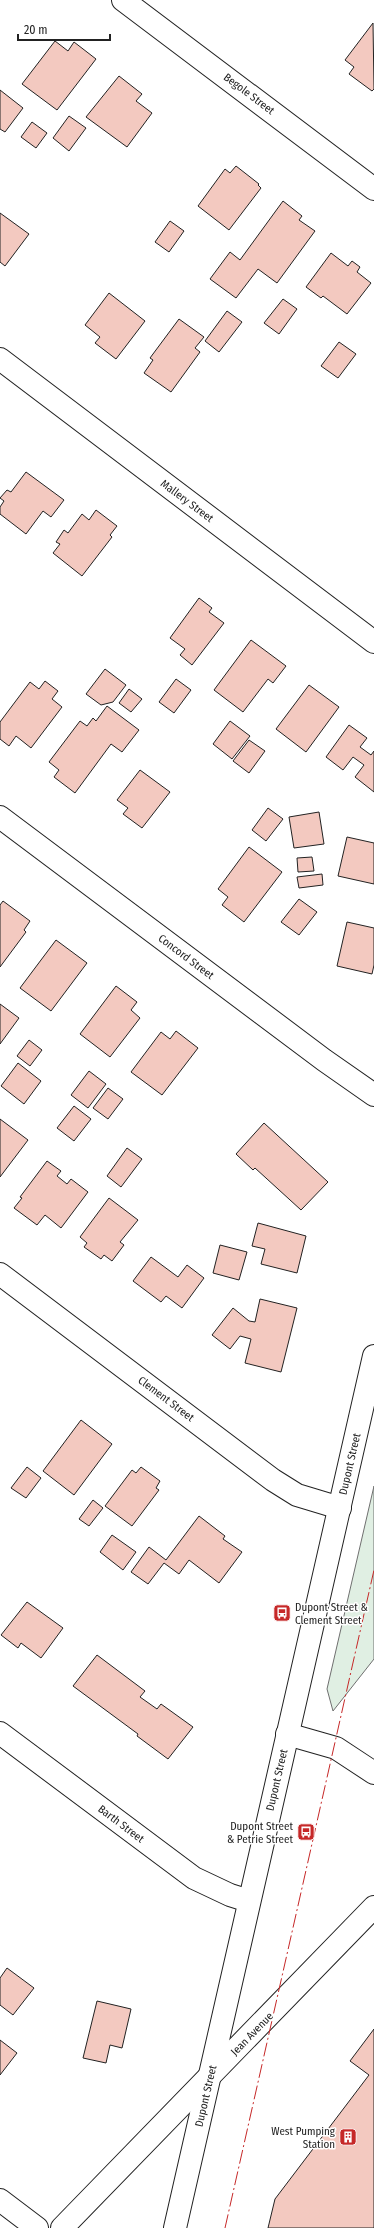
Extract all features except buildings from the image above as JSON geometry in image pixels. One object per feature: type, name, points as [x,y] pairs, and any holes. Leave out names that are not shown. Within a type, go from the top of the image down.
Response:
[{"type":"street","name":"Begole Street","points":[[123,0],[374,189]]},
{"type":"street","name":"Mallery Street","points":[[0,359],[374,642]]},
{"type":"street","name":"Concord Street","points":[[0,817],[324,1060],[374,1095]]},
{"type":"street","name":"Clement Street","points":[[0,1274],[273,1480],[297,1496],[340,1508]]},
{"type":"street","name":"Dupont Street","points":[[176,2228],[249,1900],[374,1356]]},
{"type":"street","name":"Barth Street","points":[[0,1733],[194,1878],[223,1892],[249,1900]]},
{"type":"street","points":[[287,1734],[336,1748],[374,1773]]},
{"type":"street","name":"Jean Avenue","points":[[62,2228],[374,1907]]},
{"type":"street","points":[[0,2200],[37,2228]]},
{"type":"green space","points":[[374,1486],[374,1659],[333,1711],[327,1689]]},
{"type":"power","points":[[225,2228],[374,1570]]},
{"type":"place","name":"Dupont Street & Clement Street","points":[[282,1613]]},
{"type":"place","name":"Dupont Street & Petrie Street","points":[[306,1832]]},
{"type":"place","name":"West Pumping Station","points":[[348,2137]]}]
